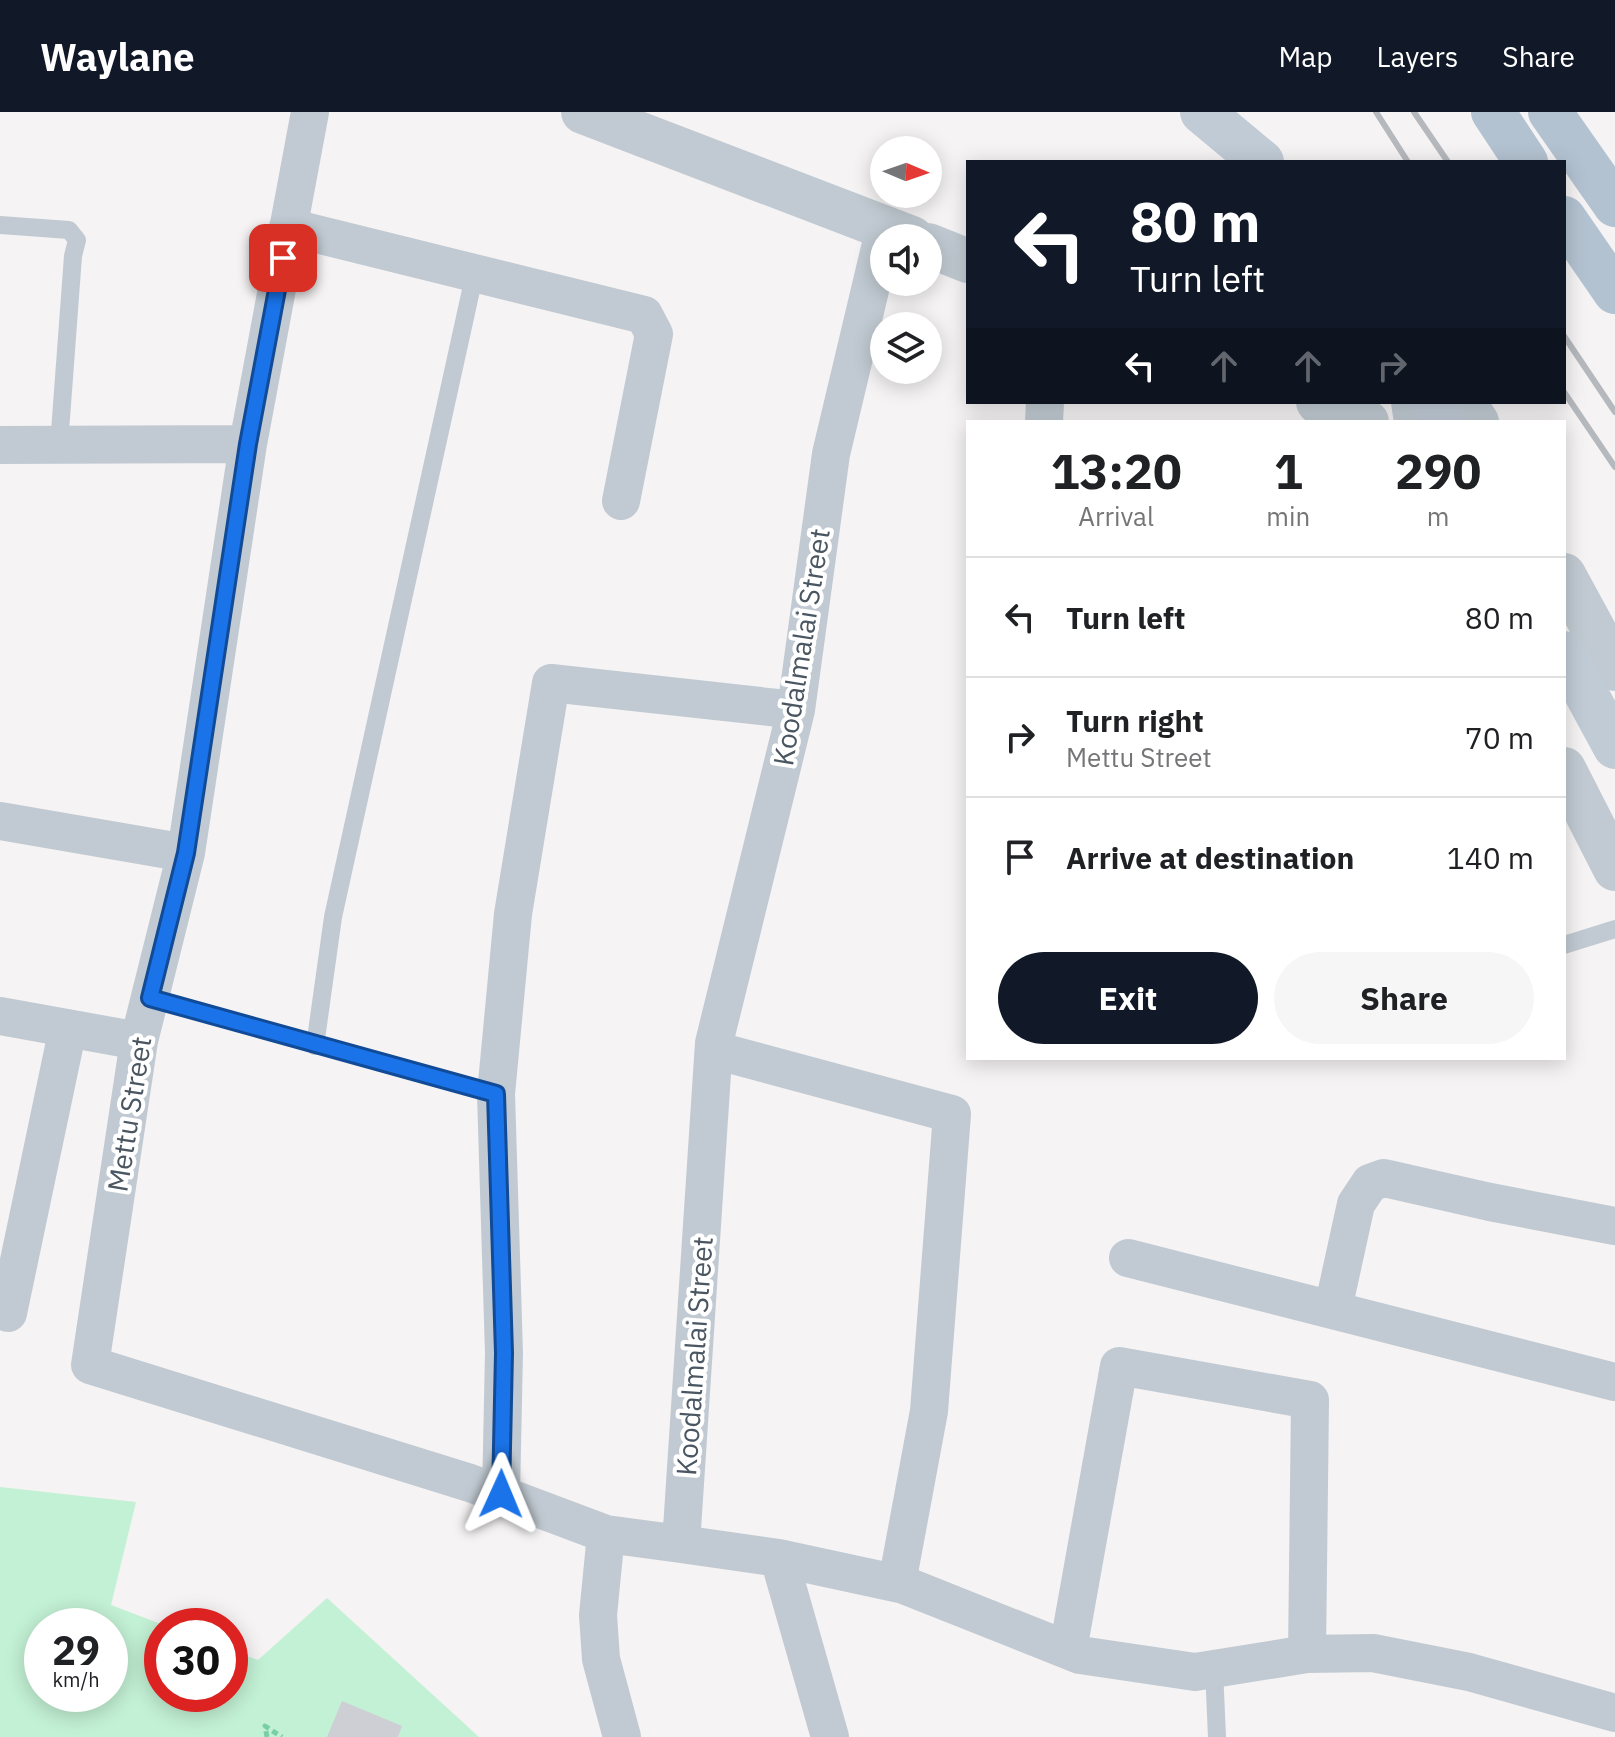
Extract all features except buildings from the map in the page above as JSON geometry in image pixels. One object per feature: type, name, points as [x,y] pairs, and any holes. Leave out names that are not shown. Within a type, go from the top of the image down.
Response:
[{"type":"main road","points":[[1202,112],[1260,160]]},
{"type":"main road","points":[[1493,112],[1525,160]]},
{"type":"main road","points":[[1550,112],[1615,205]]},
{"type":"main road","points":[[1566,221],[1615,292]]},
{"type":"main road","points":[[1566,657],[1615,747]]},
{"type":"street","name":"Mettu Street","points":[[310,112],[248,444],[186,853],[139,1041],[90,1365],[501,1494],[606,1534],[681,1544]]},
{"type":"street","points":[[583,112],[877,224]]},
{"type":"street","points":[[288,227],[644,315],[654,334],[621,501]]},
{"type":"street","points":[[942,251],[966,260]]},
{"type":"street","name":"Koodalmalai Street","points":[[681,1544],[714,1050],[796,710],[831,454],[879,296]]},
{"type":"street","points":[[1323,404],[1362,420]]},
{"type":"street","points":[[0,445],[248,444]]},
{"type":"street","points":[[1566,579],[1615,669]]},
{"type":"street","points":[[501,1494],[504,1353],[496,1094],[513,914],[551,683],[796,710]]},
{"type":"street","points":[[1566,773],[1615,869]]},
{"type":"street","points":[[0,821],[186,853]]},
{"type":"street","points":[[0,1016],[139,1041]]},
{"type":"street","points":[[8,1313],[9,1271],[68,1028]]},
{"type":"street","points":[[714,1050],[952,1114],[929,1411],[897,1583]]},
{"type":"street","points":[[1333,1309],[1356,1204],[1370,1183],[1384,1178],[1615,1226]]},
{"type":"street","points":[[1128,1258],[1615,1382]]},
{"type":"street","points":[[1068,1650],[1119,1366],[1310,1400],[1307,1654]]},
{"type":"street","points":[[606,1534],[598,1615],[601,1659],[622,1737]]},
{"type":"street","points":[[681,1544],[779,1558],[897,1583],[1080,1655],[1195,1672],[1307,1654],[1373,1653],[1469,1672],[1615,1713]]},
{"type":"street","points":[[779,1558],[830,1737]]},
{"type":"lane","points":[[0,225],[69,230],[77,240],[73,256],[59,445]]},
{"type":"lane","points":[[315,1046],[333,917],[475,272]]},
{"type":"lane","points":[[1566,943],[1615,929]]},
{"type":"lane","points":[[150,998],[496,1094]]},
{"type":"lane","points":[[1214,1669],[1217,1737]]},
{"type":"path","points":[[267,1737],[265,1726],[282,1737]]},
{"type":"green space","points":[[0,1487],[136,1502],[111,1605],[119,1608],[24,1608],[24,1712],[128,1712],[128,1611],[144,1618],[144,1712],[248,1712],[248,1656],[258,1660],[327,1598],[479,1737],[0,1737]]},
{"type":"railway","points":[[1376,112],[1407,160]]},
{"type":"railway","points":[[1414,112],[1447,160]]},
{"type":"railway","points":[[1566,339],[1615,412]]},
{"type":"railway","points":[[1566,395],[1615,467]]},
{"type":"route","points":[[283,258],[248,444],[186,853],[150,998],[496,1094],[504,1353],[501,1494]]}]
